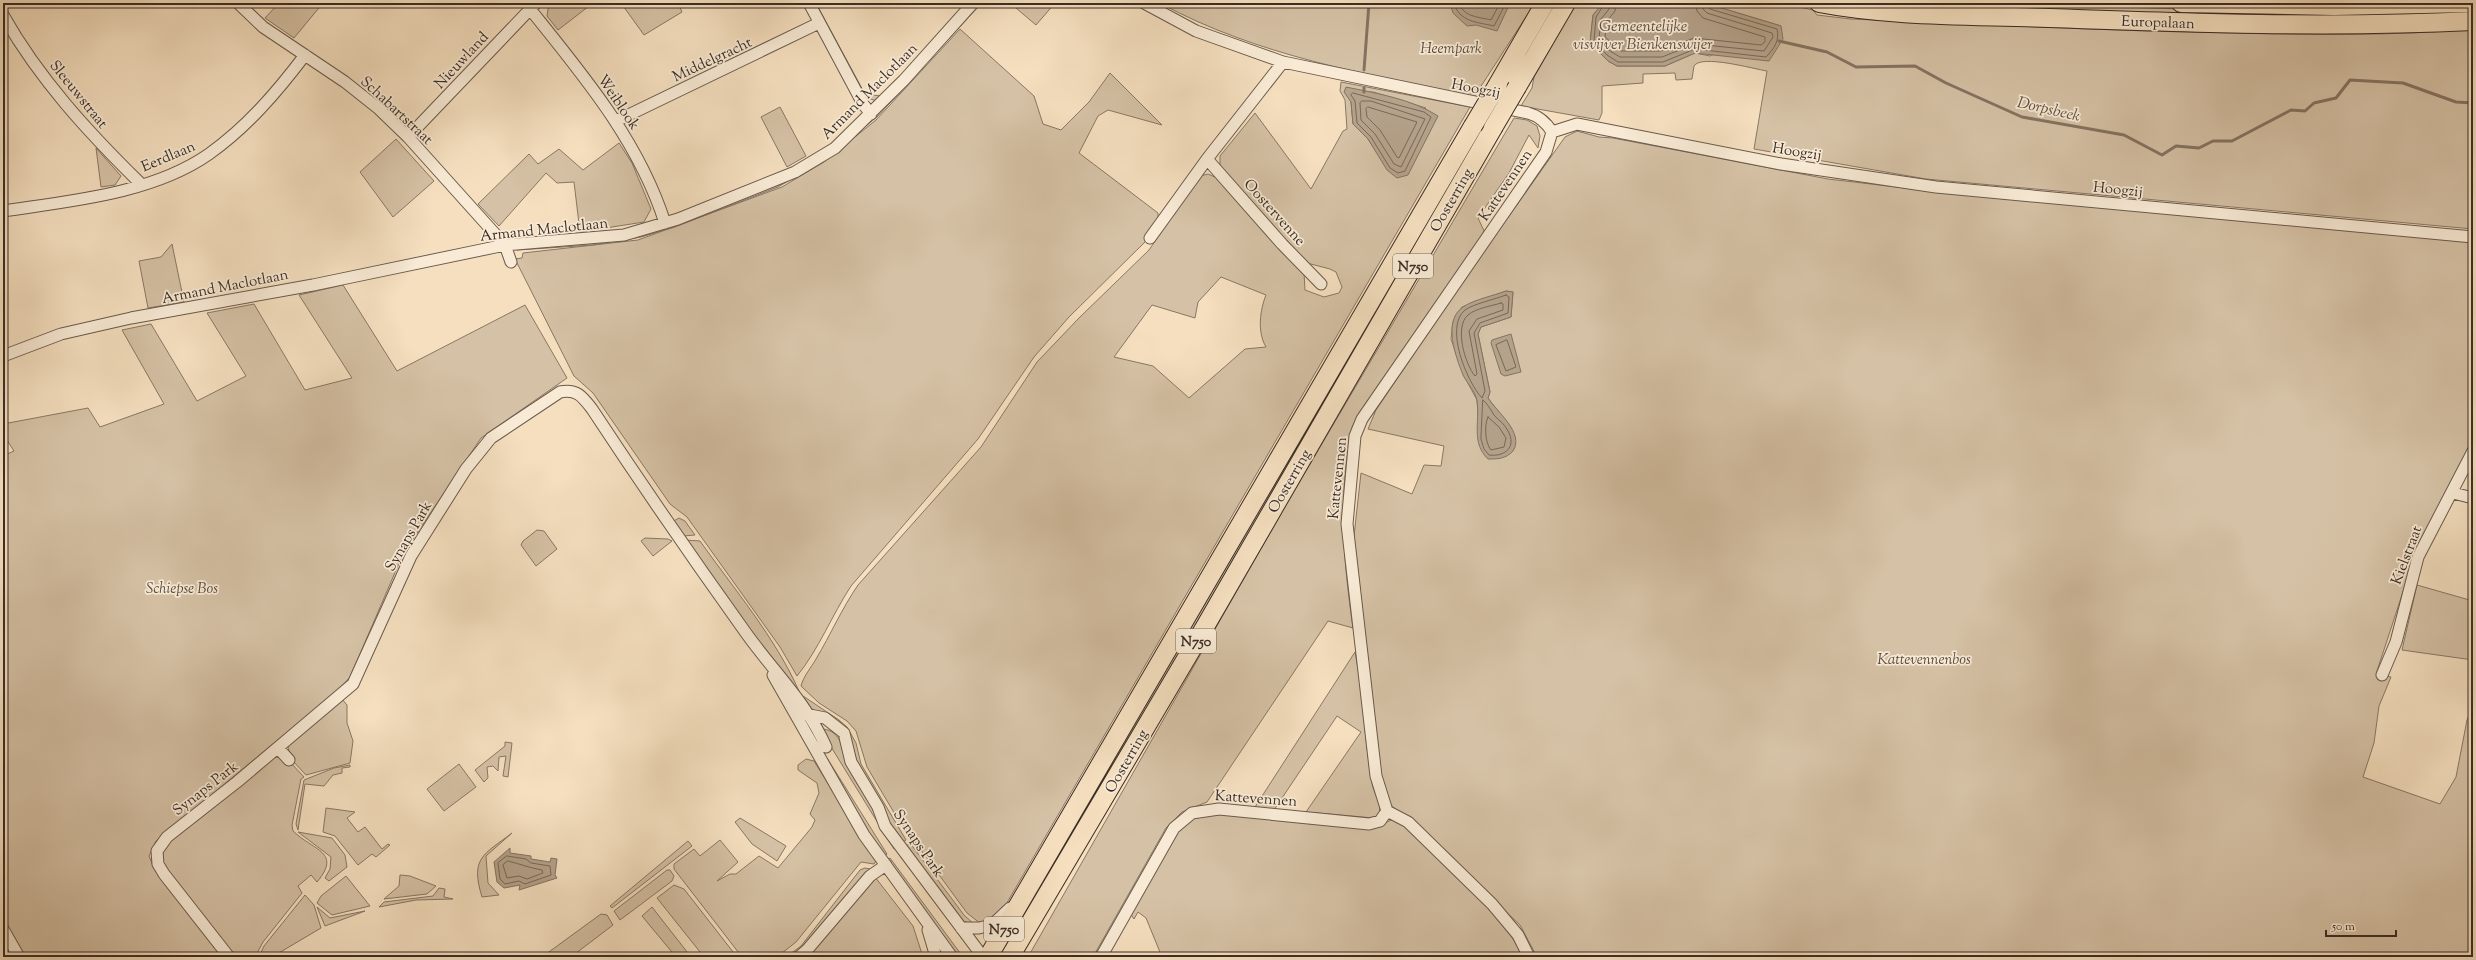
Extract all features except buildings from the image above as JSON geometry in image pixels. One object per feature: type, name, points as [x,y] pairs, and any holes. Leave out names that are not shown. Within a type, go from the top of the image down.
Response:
[{"type":"highway","name":"Oosterring","points":[[988,957],[1545,3]]},
{"type":"highway","name":"Oosterring","points":[[1010,957],[1206,625],[1566,3]]},
{"type":"highway","name":"Europalaan","points":[[1819,3],[1837,6],[1930,14],[2234,24],[2360,25],[2473,21]]},
{"type":"highway","name":"Europalaan","points":[[2181,3],[2334,6],[2467,3]]},
{"type":"street","name":"Schabartstraat","points":[[238,3],[263,27],[345,82],[379,109],[408,138],[505,245],[512,262]]},
{"type":"street","points":[[809,3],[863,104],[871,114]]},
{"type":"street","name":"Armand Maclotlaan","points":[[3,356],[61,334],[116,322],[313,285],[505,245],[624,235],[665,223],[796,172],[835,148],[871,114],[973,3]]},
{"type":"street","name":"Hoogzij","points":[[1144,3],[1196,31],[1283,62],[1528,113],[1537,116],[1548,124],[1552,132],[1577,124],[1781,164],[1936,187],[2473,237]]},
{"type":"street","name":"Weiblook","points":[[533,6],[616,121],[649,183],[665,223]]},
{"type":"street","name":"Nieuwland","points":[[408,138],[533,6]]},
{"type":"street","name":"Sleeuwstraat","points":[[3,15],[46,79],[81,123],[141,184]]},
{"type":"street","name":"Middelgracht","points":[[616,121],[819,23]]},
{"type":"street","name":"Eerdlaan","points":[[3,211],[118,192],[175,173],[208,155],[245,126],[278,91],[305,55]]},
{"type":"street","points":[[1150,238],[1207,158],[1283,62]]},
{"type":"street","name":"Kattevennen","points":[[1101,957],[1174,828],[1192,813],[1219,809],[1369,824],[1380,821],[1387,811],[1376,776],[1349,550],[1347,524],[1354,436],[1362,419],[1546,152],[1552,132]]},
{"type":"street","name":"Oostervenne","points":[[1207,158],[1282,244],[1321,284]]},
{"type":"street","name":"Synaps Park","points":[[229,957],[164,874],[158,864],[157,851],[167,837],[278,748],[353,684],[411,556],[483,447],[491,438],[545,400],[560,392],[572,387],[581,395],[592,409],[663,517],[759,650],[808,713]]},
{"type":"street","name":"Kielstraat","points":[[2382,676],[2396,642],[2418,557],[2437,518],[2453,493],[2473,451]]},
{"type":"street","points":[[2453,493],[2473,498]]},
{"type":"street","name":"Synaps Park","points":[[759,650],[794,715],[864,835],[886,865]]},
{"type":"street","points":[[808,713],[826,746]]},
{"type":"street","name":"Synaps Park","points":[[794,715],[808,713],[825,718],[840,728],[845,738],[851,762],[878,806],[885,826],[983,957]]},
{"type":"street","points":[[803,729],[815,725],[832,728],[845,738]]},
{"type":"street","points":[[278,748],[289,760]]},
{"type":"street","points":[[1387,811],[1408,822],[1492,904],[1518,935],[1529,957]]},
{"type":"street","points":[[799,957],[807,950],[870,876],[886,865],[952,957]]},
{"type":"street","name":"Oosterring","points":[[961,928],[979,928],[992,925],[1006,910],[1019,902]]},
{"type":"street","points":[[925,920],[936,957]]},
{"type":"street","points":[[3,929],[18,957]]},
{"type":"green space","points":[[279,3],[323,3],[294,38],[265,18]]},
{"type":"green space","points":[[549,3],[593,3],[558,30],[547,16]]},
{"type":"green space","points":[[621,3],[678,3],[682,12],[644,35]]},
{"type":"green space","points":[[978,3],[980,5],[877,117],[824,160],[778,187],[675,227],[641,237],[593,245],[517,250],[684,221],[779,185],[808,169],[901,90]]},
{"type":"green space","points":[[1010,3],[1055,3],[1036,25]]},
{"type":"green space","name":"Heempark","points":[[1160,3],[1535,3],[1474,97],[1353,71],[1274,50],[1235,37]]},
{"type":"green space","points":[[1551,3],[1559,3],[1273,496],[1025,915],[1047,875],[1055,854]]},
{"type":"green space","points":[[1576,3],[1603,3],[1593,15],[1590,43],[1608,61],[1617,66],[1665,66],[1695,53],[1710,56],[1781,26],[1705,3],[1781,3],[1813,10],[1817,15],[1851,19],[2137,31],[2263,34],[2353,34],[2413,33],[2473,29],[2473,229],[1926,179],[1754,149],[1767,71],[1728,63],[1707,61],[1699,63],[1694,66],[1692,79],[1676,80],[1675,73],[1643,74],[1643,83],[1602,86],[1602,113],[1599,120],[1521,106],[1532,88],[1534,77]]},
{"type":"green space","points":[[1871,3],[2003,3],[2301,13],[2473,9],[2473,14],[2199,17]]},
{"type":"green space","points":[[818,7],[865,94],[881,96],[877,101],[864,97],[817,8]]},
{"type":"green space","points":[[960,29],[1034,96],[1043,124],[1061,130],[1089,102],[1110,73],[1162,125],[1108,110],[1098,116],[1079,153],[1158,213],[1158,223],[1145,242],[1069,317],[1034,357],[978,439],[851,586],[812,655],[797,676],[780,647],[687,517],[670,504],[593,393],[574,376],[515,259],[522,258],[523,253],[638,240],[782,187],[824,162],[876,120]]},
{"type":"green space","points":[[1341,82],[1470,107],[1001,913],[993,920],[981,924],[967,913],[896,816],[867,767],[856,731],[847,721],[819,703],[801,686],[802,682],[858,585],[981,447],[1037,362],[1079,318],[1149,250],[1200,176],[1208,174],[1217,178],[1304,273],[1305,290],[1324,297],[1339,293],[1342,287],[1336,272],[1307,263],[1220,167],[1220,156],[1255,113],[1311,189],[1343,131],[1347,129],[1345,100],[1340,91]],"holes":[[[1364,92],[1373,92],[1426,108],[1376,151],[1368,139],[1353,124],[1351,102]],[[1221,277],[1266,295],[1260,321],[1261,335],[1266,347],[1245,349],[1189,398],[1153,366],[1114,357],[1152,305],[1195,318],[1198,302]]]},
{"type":"green space","points":[[780,107],[806,156],[787,167],[761,117]]},
{"type":"green space","points":[[1514,118],[1527,120],[1537,126],[1540,136],[1538,148],[1529,135],[1509,173],[1478,218],[1485,233],[1352,427],[1345,477],[1344,527],[1347,577],[1353,628],[1328,621],[1207,802],[1182,812],[1166,828],[1093,957],[1028,957],[1287,503]]},
{"type":"green space","name":"Kattevennenbos","points":[[1577,131],[1599,137],[1613,138],[1828,179],[1931,191],[2473,242],[2473,439],[2451,488],[2419,543],[2376,674],[2391,677],[2379,706],[2374,743],[2363,777],[2440,804],[2456,777],[2467,720],[2473,706],[2473,957],[1537,957],[1520,925],[1389,803],[1381,776],[1354,536],[1361,473],[1412,494],[1424,465],[1441,466],[1444,446],[1368,429],[1376,410],[1458,288],[1565,137]],"holes":[[[1506,291],[1513,292],[1511,317],[1481,327],[1478,334],[1490,392],[1488,398],[1512,429],[1478,413],[1477,400],[1464,376],[1451,339],[1453,322],[1462,307]]]},
{"type":"green space","points":[[396,139],[434,181],[393,217],[360,172]]},
{"type":"green space","points":[[619,143],[632,163],[651,209],[644,222],[580,232],[574,182],[557,183],[546,173],[499,226],[478,204],[529,154],[538,164],[559,149],[583,170]]},
{"type":"green space","points":[[96,148],[121,176],[115,185],[101,187]]},
{"type":"green space","points":[[172,244],[184,302],[148,308],[139,261],[161,257]]},
{"type":"green space","name":"Schiepse Bos","points":[[343,285],[397,371],[525,305],[567,378],[481,438],[403,554],[350,677],[339,689],[156,841],[149,856],[154,868],[222,957],[26,957],[12,935],[3,915],[3,456],[14,451],[3,434],[3,424],[88,408],[100,427],[164,404],[122,330],[151,324],[197,401],[246,376],[207,313],[254,304],[305,390],[352,378],[299,295]]},
{"type":"green space","points":[[679,518],[685,521],[695,535],[683,536],[672,522]]},
{"type":"green space","points":[[537,530],[544,531],[557,549],[536,566],[521,545],[523,541]]},
{"type":"green space","points":[[645,538],[668,539],[672,541],[653,556],[641,541]]},
{"type":"green space","points":[[685,540],[700,541],[740,595],[766,632],[789,671],[799,691],[797,694]]},
{"type":"green space","points":[[2417,585],[2473,601],[2473,660],[2402,650]]},
{"type":"green space","points":[[1355,652],[1369,767],[1380,811],[1379,815],[1374,818],[1306,812],[1361,732],[1337,716],[1274,810],[1255,807]]},
{"type":"green space","points":[[803,696],[847,727],[856,743],[861,764],[906,840],[901,843],[858,768],[853,746],[800,698]]},
{"type":"green space","points":[[342,699],[347,705],[347,723],[353,741],[350,763],[306,775],[291,759],[288,747],[291,741]]},
{"type":"green space","points":[[820,729],[828,730],[839,739],[852,775],[897,847],[894,849]]},
{"type":"green space","points":[[505,742],[512,743],[508,777],[503,776],[506,756],[499,757],[498,771],[493,766],[487,767],[488,778],[484,782],[475,770],[505,746]]},
{"type":"green space","points":[[821,752],[827,758],[887,854],[884,857]]},
{"type":"green space","points":[[278,757],[289,761],[304,777],[301,779],[292,825],[293,831],[322,853],[326,858],[327,864],[324,872],[317,882],[311,875],[298,886],[302,893],[263,942],[255,957],[232,957],[163,867],[162,852],[166,843],[269,759]]},
{"type":"green space","points":[[806,759],[814,761],[876,861],[874,864],[861,862],[796,942],[777,957],[742,957],[674,869],[674,864],[694,849],[700,856],[720,840],[738,862],[717,881],[730,874],[736,874],[759,856],[778,868],[812,827],[815,820],[810,814],[819,793],[817,783],[798,770],[798,765]]},
{"type":"green space","points":[[459,764],[476,787],[444,811],[427,789]]},
{"type":"green space","points":[[350,765],[350,767],[342,768],[342,773],[333,775],[324,786],[305,784],[298,830],[296,824],[304,780],[334,768]]},
{"type":"green space","points":[[326,808],[355,812],[347,818],[358,832],[365,827],[382,849],[388,844],[390,845],[376,857],[372,854],[358,865],[335,836],[323,832]]},
{"type":"green space","points":[[1226,813],[1377,827],[1391,820],[1403,822],[1485,902],[1512,938],[1523,957],[1162,957],[1146,918],[1138,912],[1134,919],[1130,913],[1176,834],[1192,818]]},
{"type":"green space","points":[[740,818],[786,846],[777,861],[752,844],[735,822]]},
{"type":"green space","points":[[298,832],[332,838],[345,855],[347,867],[329,881],[325,878],[330,869],[331,857]]},
{"type":"green space","points":[[512,833],[486,856],[488,883],[499,895],[482,897],[478,874],[479,865],[482,859],[493,847]]},
{"type":"green space","points":[[688,841],[692,846],[612,908],[610,906]]},
{"type":"green space","points":[[910,843],[964,915],[975,925],[957,919],[904,848]]},
{"type":"green space","points":[[890,858],[963,957],[958,957],[887,860]]},
{"type":"green space","points":[[865,868],[870,869],[795,957],[786,957],[801,946],[860,870]]},
{"type":"green space","points":[[667,870],[670,870],[674,876],[672,881],[620,920],[614,911]]},
{"type":"green space","points":[[400,875],[410,876],[436,886],[427,894],[384,899],[399,886]]},
{"type":"green space","points":[[346,876],[370,906],[332,915],[317,903],[321,896]]},
{"type":"green space","points":[[875,877],[913,926],[923,957],[805,957]]},
{"type":"green space","points":[[674,885],[684,889],[737,957],[704,957],[657,898]]},
{"type":"green space","points":[[439,888],[445,889],[444,897],[453,899],[416,900],[379,907],[384,902],[433,896]]},
{"type":"green space","points":[[305,895],[314,905],[321,928],[272,957],[259,957],[264,946]]},
{"type":"green space","points":[[317,907],[330,918],[365,911],[325,926]]},
{"type":"green space","points":[[652,907],[691,957],[676,957],[642,916]]},
{"type":"green space","points":[[601,914],[607,915],[613,925],[571,957],[542,957]]},
{"type":"water","points":[[1450,3],[1510,3],[1497,31],[1476,25],[1467,26],[1453,13]]},
{"type":"water","name":"Gemeentelijke visvijver Bienkenswijer","points":[[1603,3],[1705,3],[1781,26],[1783,39],[1769,61],[1695,53],[1665,66],[1617,66],[1608,61],[1590,43],[1593,15]]},
{"type":"water","points":[[1346,87],[1381,94],[1405,101],[1428,110],[1438,116],[1408,175],[1397,178],[1387,170],[1368,139],[1353,124],[1351,102],[1344,92]]},
{"type":"water","points":[[1506,291],[1513,292],[1511,317],[1481,327],[1478,334],[1490,392],[1488,398],[1508,423],[1515,437],[1516,444],[1513,451],[1507,456],[1498,459],[1488,459],[1483,453],[1478,439],[1477,401],[1460,367],[1452,340],[1452,330],[1453,321],[1457,313],[1463,307],[1478,300]]},
{"type":"water","points":[[1511,334],[1521,372],[1505,376],[1501,374],[1491,343],[1492,340]]},
{"type":"water","points":[[510,848],[510,853],[531,856],[531,859],[550,862],[551,858],[557,859],[555,875],[557,878],[519,890],[520,885],[504,888],[497,882],[494,862]]},
{"type":"waterway","points":[[1364,70],[1369,3]]},
{"type":"waterway","name":"Dorpsbeek","points":[[1779,41],[1827,52],[1856,67],[1915,66],[1946,83],[2022,117],[2124,135],[2162,155],[2176,146],[2199,148],[2213,141],[2232,141],[2291,110],[2305,111],[2314,103],[2336,98],[2350,80],[2403,83],[2456,102],[2473,103]]}]
